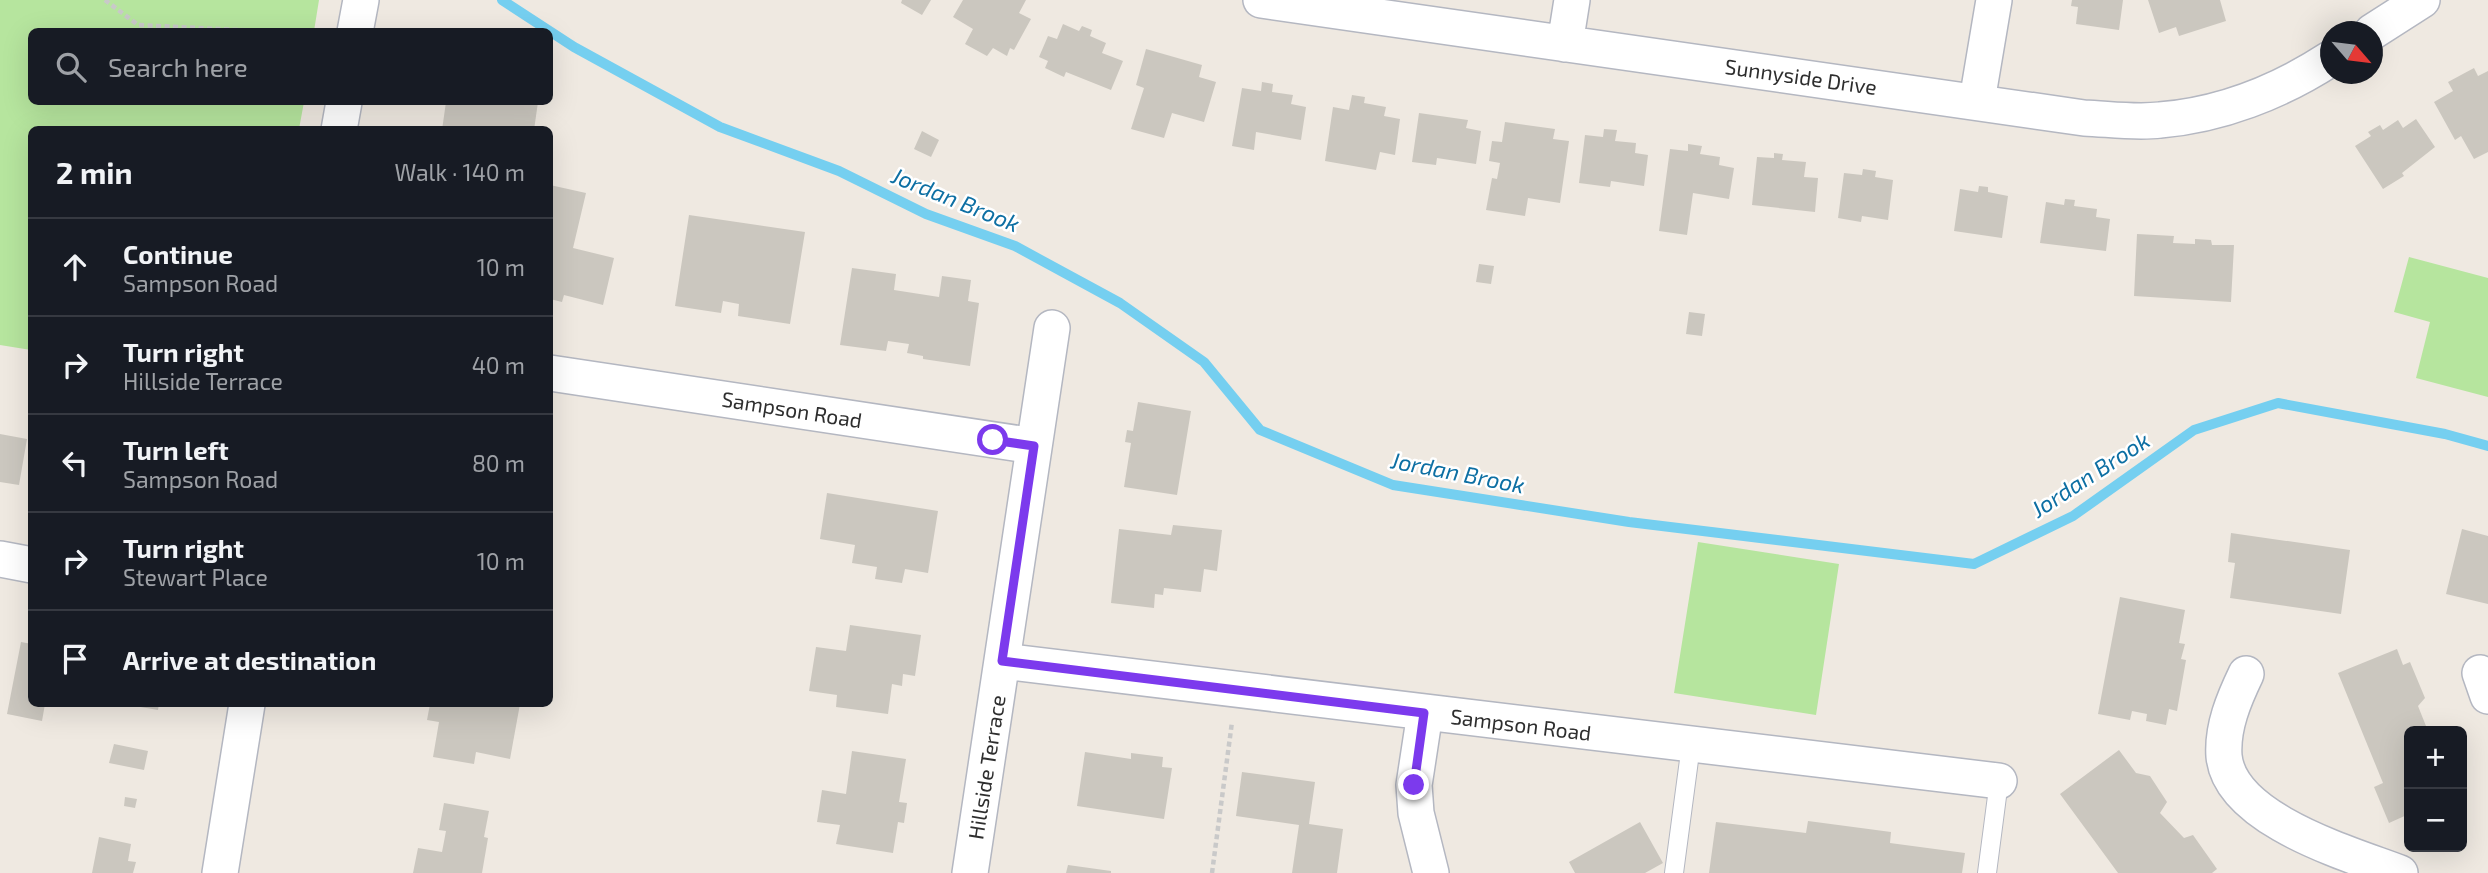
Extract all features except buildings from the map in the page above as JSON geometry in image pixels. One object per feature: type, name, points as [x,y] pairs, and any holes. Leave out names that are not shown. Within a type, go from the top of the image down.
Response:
[{"type":"street","points":[[356,28],[361,0]]},
{"type":"street","name":"Sunnyside Drive","points":[[1261,0],[2084,118],[2158,121],[2212,112],[2256,97],[2320,64]]},
{"type":"street","points":[[1565,44],[1572,0]]},
{"type":"street","points":[[1977,101],[1993,0]]},
{"type":"street","points":[[2383,25],[2422,0]]},
{"type":"street","points":[[340,126],[343,105]]},
{"type":"street","name":"Hillside Terrace","points":[[970,873],[1052,328]]},
{"type":"street","name":"Sampson Road","points":[[553,373],[1034,446]]},
{"type":"street","points":[[0,559],[28,564]]},
{"type":"street","name":"Sampson Road","points":[[1002,661],[1999,781]]},
{"type":"street","points":[[2246,674],[2226,729],[2224,758],[2234,783],[2253,804],[2315,841],[2400,873]]},
{"type":"street","points":[[220,873],[247,707]]},
{"type":"street","points":[[1424,713],[1414,785],[1416,813],[1431,873]]},
{"type":"lane","points":[[1674,873],[1691,745]]},
{"type":"lane","points":[[1987,873],[1999,781]]},
{"type":"path","points":[[105,0],[138,25],[199,28]]},
{"type":"path","points":[[1212,873],[1236,690]]},
{"type":"green space","points":[[0,0],[319,0],[314,28],[28,28],[28,105],[303,105],[300,126],[28,126],[28,350],[0,345]]},
{"type":"green space","points":[[2409,257],[2488,278],[2488,397],[2416,378],[2430,322],[2394,312]]},
{"type":"green space","points":[[1698,542],[1839,564],[1816,715],[1674,693]]},
{"type":"waterway","name":"Jordan Brook","points":[[502,0],[545,28]]},
{"type":"waterway","name":"Jordan Brook","points":[[553,33],[720,127],[839,171],[926,214],[1015,246],[1120,303],[1204,362],[1260,430],[1393,485],[1629,522],[1974,564],[2073,516],[2194,430],[2278,403],[2445,434],[2488,446]]},
{"type":"route","points":[[993,440],[1034,446],[1002,661],[1424,713],[1414,785]]}]
